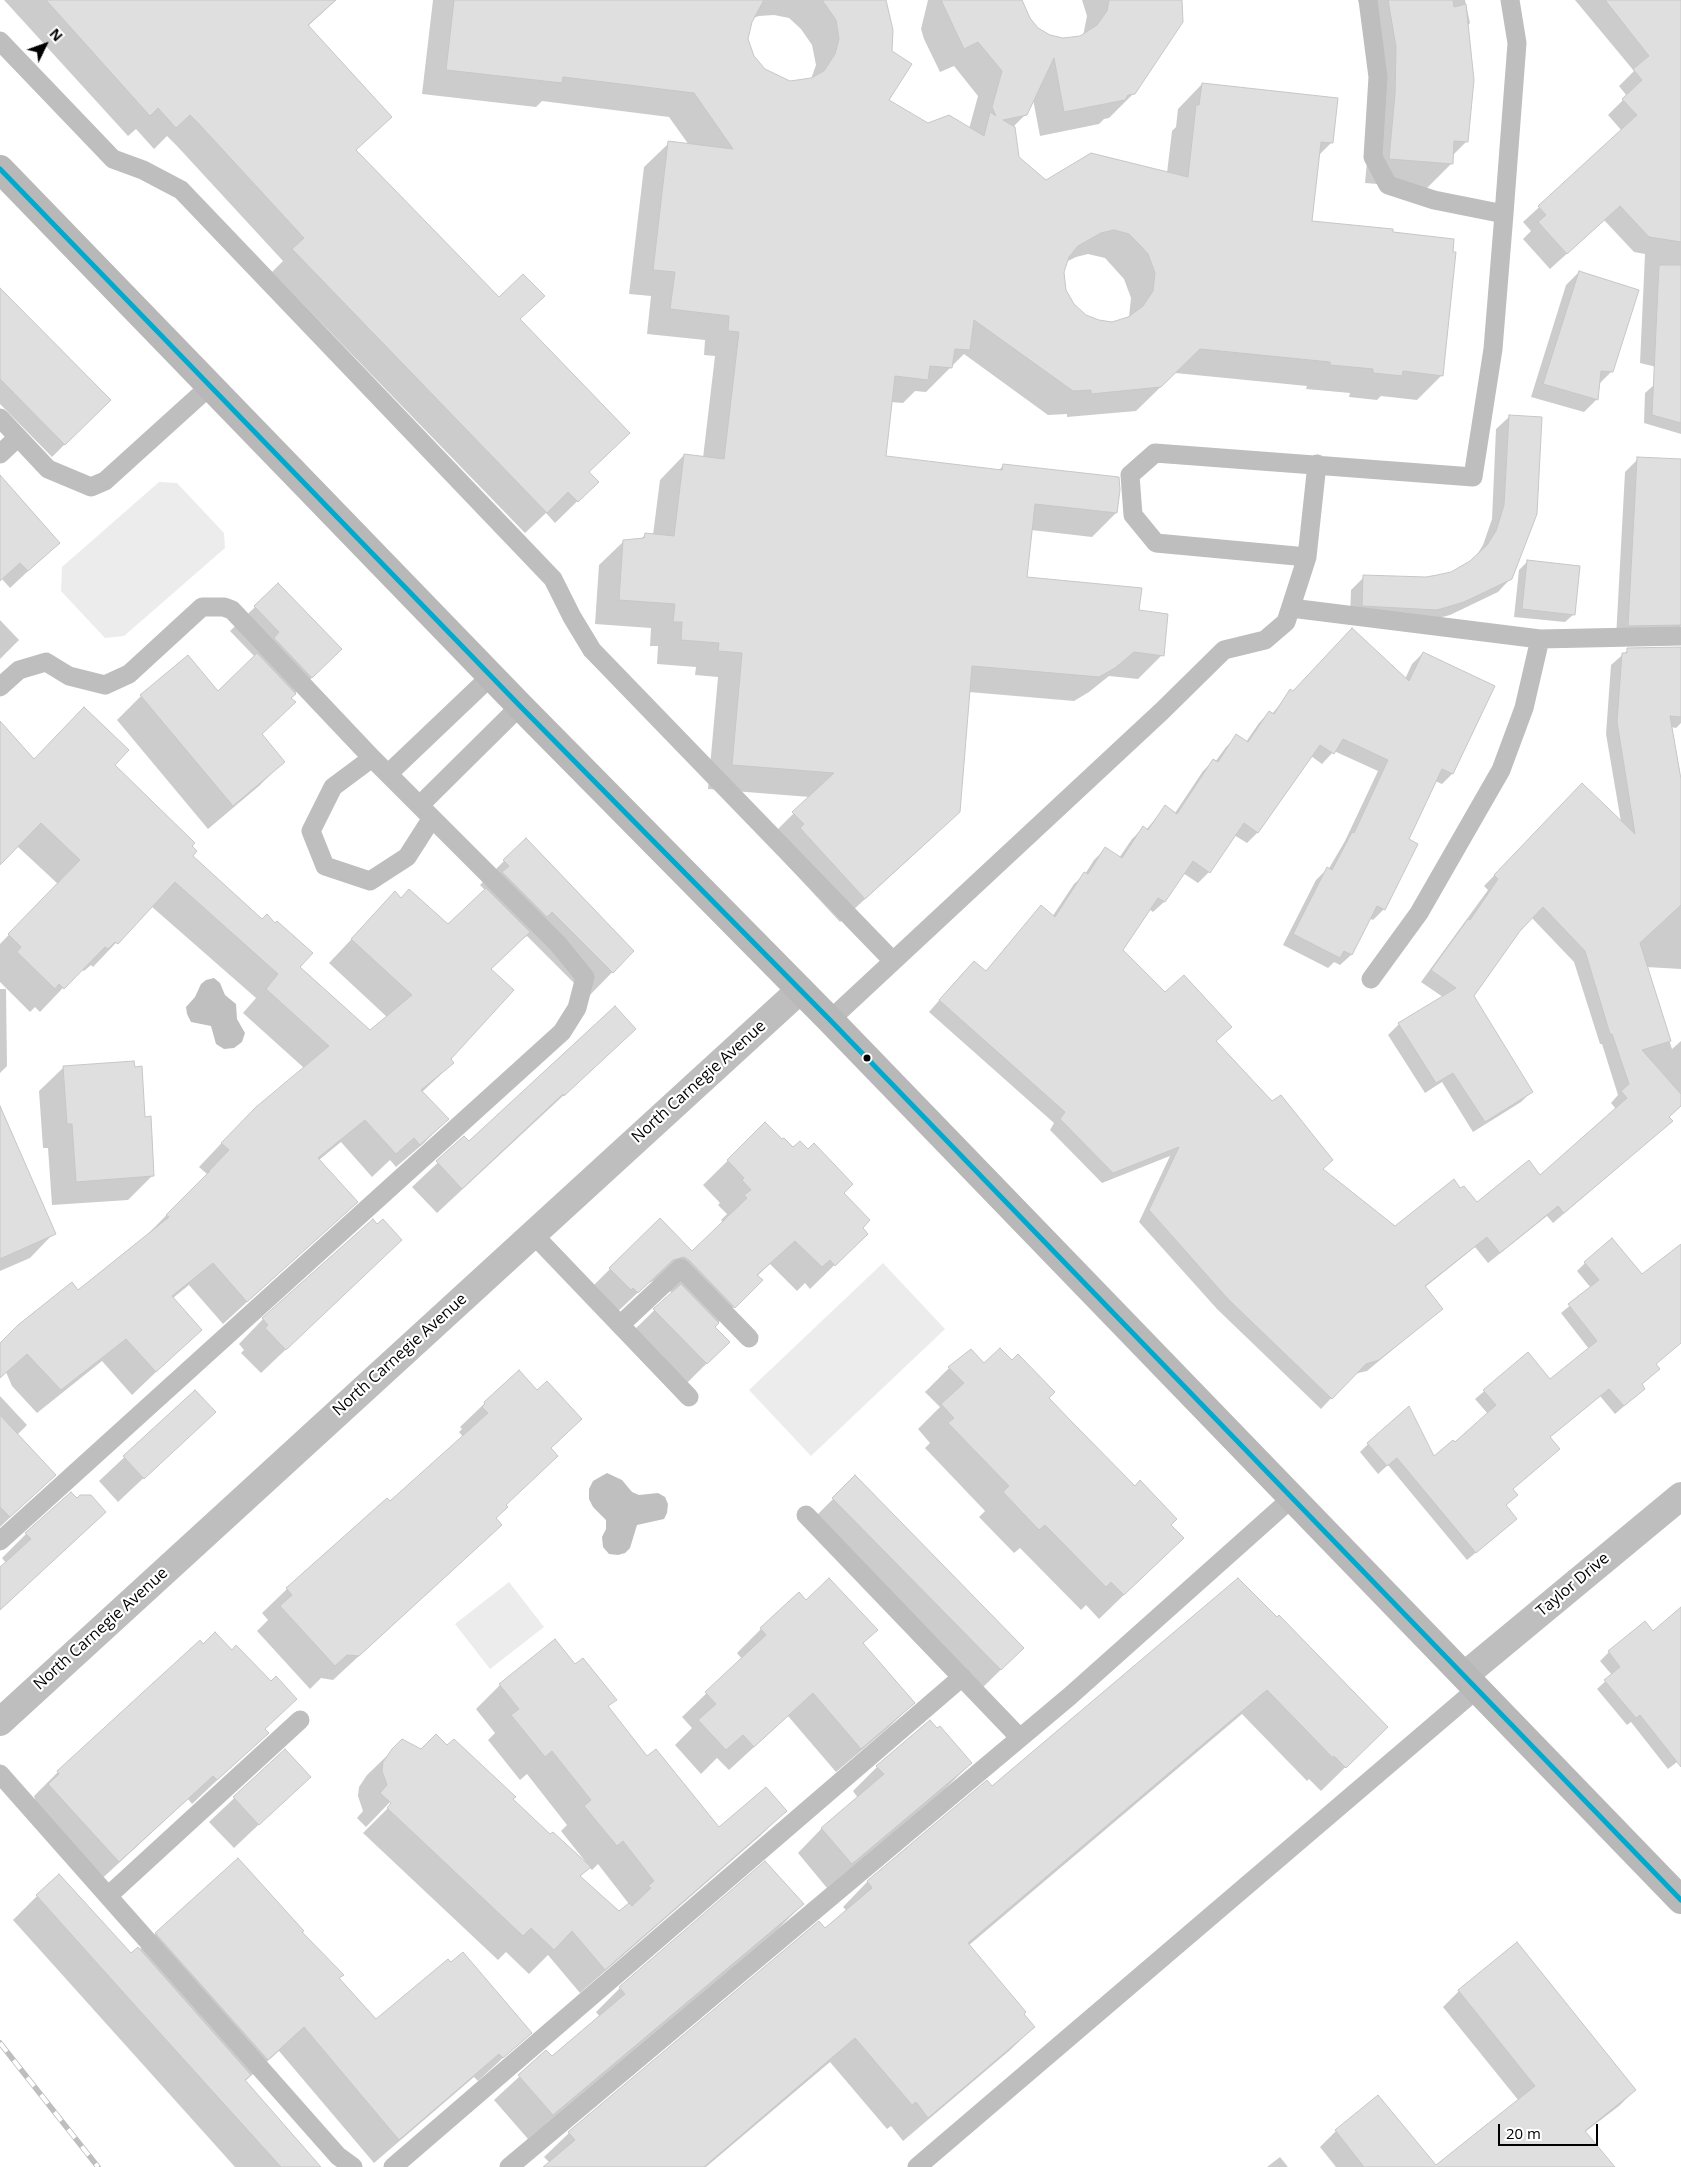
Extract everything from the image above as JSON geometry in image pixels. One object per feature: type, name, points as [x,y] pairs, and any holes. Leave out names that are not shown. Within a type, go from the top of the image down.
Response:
[{"type":"main road","points":[[0,169],[520,706],[830,1020],[1681,1900]]},
{"type":"street","name":"North Carnegie Avenue","points":[[0,1722],[800,990]]},
{"type":"street","name":"Taylor Drive","points":[[1471,1681],[1681,1496]]},
{"type":"lane","points":[[1368,0],[1378,77],[1373,157],[1388,186],[1434,200],[1504,214]]},
{"type":"lane","points":[[1308,557],[1156,543],[1133,515],[1130,476],[1156,453],[1473,477],[1493,349],[1504,214],[1516,43],[1510,0]]},
{"type":"lane","points":[[0,41],[113,159],[143,170],[181,190],[552,579],[592,650],[892,960]]},
{"type":"lane","points":[[0,418],[48,469],[91,487],[106,481],[210,386]]},
{"type":"lane","points":[[0,454],[18,437]]},
{"type":"lane","points":[[830,1020],[892,960],[1162,711],[1224,650],[1265,640],[1286,622],[1308,557],[1317,464]]},
{"type":"lane","points":[[0,687],[19,670],[46,662],[69,676],[105,685],[129,674],[202,607],[224,607],[232,610],[372,758],[558,944],[585,978],[577,1008],[562,1032],[0,1541]]},
{"type":"lane","points":[[1291,608],[1540,640],[1681,636]]},
{"type":"lane","points":[[1371,979],[1419,913],[1501,770],[1524,708],[1540,640]]},
{"type":"lane","points":[[388,774],[491,676]]},
{"type":"lane","points":[[372,758],[333,787],[311,831],[326,866],[370,881],[407,857],[426,811],[520,706]]},
{"type":"lane","points":[[532,1234],[689,1397]]},
{"type":"lane","points":[[620,1325],[681,1268],[749,1338]]},
{"type":"lane","points":[[509,2167],[1070,1696],[1293,1497]]},
{"type":"lane","points":[[806,1515],[1020,1738]]},
{"type":"lane","points":[[393,2167],[962,1677]]},
{"type":"lane","points":[[917,2167],[1471,1681]]},
{"type":"lane","points":[[108,1896],[300,1720]]},
{"type":"lane","points":[[0,1774],[338,2156],[353,2167]]},
{"type":"shaded area","points":[[159,482],[177,483],[224,533],[225,548],[124,636],[105,638],[61,591],[62,567]]},
{"type":"shaded area","points":[[214,978],[220,983],[225,995],[236,1004],[237,1019],[245,1033],[242,1042],[234,1048],[224,1049],[216,1044],[211,1026],[191,1022],[187,1014],[186,1007],[195,997],[201,984],[206,980]]},
{"type":"shaded area","points":[[883,1263],[945,1329],[811,1456],[749,1390]]},
{"type":"shaded area","points":[[607,1473],[622,1480],[632,1492],[639,1495],[658,1493],[665,1497],[668,1504],[664,1519],[637,1525],[630,1548],[625,1553],[618,1555],[609,1554],[603,1547],[602,1537],[606,1529],[606,1520],[593,1507],[589,1499],[589,1489],[593,1481]]},
{"type":"shaded area","points":[[509,1582],[544,1627],[490,1669],[455,1624]]},
{"type":"building","points":[[46,0],[336,0],[308,25],[392,117],[356,150],[499,297],[523,274],[545,296],[520,319],[630,433],[589,472],[599,482],[578,502],[568,492],[547,513],[292,249],[304,238],[199,124],[190,115],[176,128],[158,108],[150,116]]},
{"type":"building","points":[[454,0],[764,0],[752,22],[748,39],[754,56],[765,69],[790,81],[811,78],[824,71],[835,54],[839,39],[836,20],[822,0],[886,0],[893,30],[892,51],[912,64],[889,100],[928,123],[949,115],[984,136],[990,112],[996,116],[992,107],[1002,71],[978,42],[964,49],[941,0],[1022,0],[1030,18],[1038,28],[1050,35],[1063,38],[1080,36],[1097,25],[1107,11],[1109,0],[1182,0],[1183,22],[1135,94],[1128,95],[1125,100],[1064,112],[1054,58],[1027,115],[1003,120],[1015,127],[1019,157],[1046,180],[1091,153],[1188,177],[1196,105],[1199,105],[1202,83],[1338,98],[1333,143],[1321,142],[1312,221],[1393,229],[1393,232],[1454,239],[1453,252],[1456,252],[1443,376],[1403,371],[1402,376],[1373,373],[1373,369],[1330,365],[1330,362],[1200,349],[1161,387],[1091,394],[1091,390],[1073,391],[974,320],[970,350],[955,349],[952,368],[930,366],[928,380],[895,376],[886,456],[1002,470],[1003,464],[1119,477],[1120,490],[1117,513],[1035,504],[1027,577],[1142,588],[1139,610],[1168,614],[1164,656],[1134,652],[1115,668],[1099,677],[972,666],[960,812],[865,899],[800,828],[804,824],[792,812],[834,773],[732,765],[742,653],[718,651],[719,643],[681,640],[682,622],[673,622],[675,604],[619,600],[623,540],[644,538],[645,533],[674,536],[684,454],[724,459],[739,332],[728,331],[729,316],[670,309],[675,272],[653,270],[668,141],[733,149],[694,93],[563,77],[562,83],[446,70]],"holes":[[[1114,230],[1129,234],[1148,254],[1155,273],[1153,291],[1143,306],[1128,317],[1112,322],[1086,315],[1074,304],[1066,290],[1064,272],[1069,257],[1078,246],[1101,233]]]},
{"type":"building","points":[[1388,0],[1453,0],[1454,7],[1466,4],[1474,80],[1468,142],[1454,141],[1453,164],[1389,159],[1395,94],[1396,47]]},
{"type":"building","points":[[1605,0],[1681,0],[1681,242],[1649,237],[1620,206],[1567,254],[1538,222],[1546,215],[1538,206],[1637,115],[1622,99],[1642,80],[1633,69],[1649,56]]},
{"type":"building","points":[[1659,265],[1681,265],[1681,423],[1652,415]]},
{"type":"building","points":[[1579,271],[1639,290],[1613,372],[1601,371],[1598,400],[1543,384]]},
{"type":"building","points":[[0,288],[111,400],[65,445],[0,379]]},
{"type":"building","points":[[1509,415],[1542,417],[1537,514],[1512,579],[1464,602],[1437,610],[1362,606],[1363,575],[1426,577],[1451,572],[1470,561],[1487,545],[1496,531],[1504,505]]},
{"type":"building","points":[[1637,457],[1681,459],[1681,625],[1628,626]]},
{"type":"building","points":[[0,475],[60,543],[28,571],[20,563],[0,581]]},
{"type":"building","points":[[1527,560],[1580,566],[1575,615],[1522,609]]},
{"type":"building","points":[[278,583],[342,649],[312,678],[274,638],[279,632],[254,606]]},
{"type":"building","points":[[1352,628],[1409,681],[1423,652],[1495,686],[1453,774],[1442,769],[1409,839],[1418,844],[1385,910],[1377,906],[1352,955],[1344,951],[1340,958],[1293,934],[1327,867],[1332,870],[1352,832],[1354,833],[1388,760],[1343,739],[1334,754],[1320,745],[1258,833],[1244,823],[1210,873],[1193,861],[1165,902],[1158,898],[1123,950],[1165,992],[1184,975],[1232,1027],[1216,1041],[1272,1101],[1281,1095],[1333,1160],[1323,1169],[1395,1226],[1454,1179],[1460,1188],[1464,1186],[1477,1202],[1529,1160],[1540,1175],[1627,1098],[1621,1091],[1629,1084],[1612,1034],[1610,1034],[1585,951],[1543,907],[1520,931],[1474,996],[1533,1092],[1485,1122],[1453,1073],[1436,1083],[1398,1023],[1456,988],[1431,970],[1468,919],[1470,920],[1498,879],[1494,875],[1582,783],[1635,834],[1617,722],[1622,653],[1627,653],[1627,648],[1681,647],[1681,717],[1670,716],[1681,779],[1681,905],[1640,943],[1671,1041],[1642,1050],[1681,1094],[1681,1106],[1669,1117],[1673,1121],[1564,1213],[1558,1206],[1500,1253],[1487,1237],[1425,1286],[1443,1309],[1379,1360],[1366,1364],[1332,1399],[1228,1299],[1149,1210],[1179,1147],[1113,1173],[1060,1119],[1065,1112],[939,1000],[974,961],[986,971],[1041,905],[1055,917],[1084,872],[1088,874],[1105,847],[1122,858],[1143,826],[1148,830],[1165,805],[1177,814],[1213,759],[1218,762],[1236,734],[1248,742],[1269,711],[1274,714],[1290,689],[1293,691]]},
{"type":"building","points":[[257,653],[296,694],[291,698],[296,702],[262,734],[285,762],[233,806],[140,695],[188,655],[218,691]]},
{"type":"building","points":[[84,707],[129,750],[115,765],[195,843],[192,846],[197,851],[193,856],[262,919],[267,914],[275,923],[277,921],[313,953],[300,967],[370,1030],[412,995],[351,939],[395,891],[401,898],[409,889],[448,924],[486,888],[530,932],[491,969],[514,990],[451,1059],[454,1063],[421,1090],[449,1119],[420,1145],[414,1138],[396,1154],[365,1120],[318,1158],[358,1202],[247,1302],[213,1263],[172,1296],[202,1330],[156,1372],[126,1339],[61,1390],[27,1354],[0,1378],[0,1343],[18,1325],[72,1282],[78,1290],[169,1217],[166,1215],[229,1150],[221,1143],[256,1107],[329,1046],[266,989],[278,974],[175,882],[118,944],[115,942],[108,949],[105,947],[64,989],[59,984],[55,989],[17,952],[21,947],[8,934],[80,860],[41,823],[0,865],[0,721],[34,759]]},
{"type":"building","points":[[526,838],[634,951],[613,973],[552,912],[547,917],[502,872],[509,866],[503,860]]},
{"type":"building","points":[[615,1006],[636,1029],[564,1096],[563,1094],[462,1189],[436,1161],[464,1136],[469,1141]]},
{"type":"building","points":[[134,1061],[135,1067],[142,1066],[145,1117],[151,1116],[154,1176],[76,1182],[72,1124],[67,1124],[63,1066]]},
{"type":"building","points":[[0,1106],[56,1234],[0,1259]]},
{"type":"building","points":[[765,1122],[793,1147],[800,1141],[808,1149],[814,1143],[853,1184],[844,1193],[870,1220],[863,1228],[868,1234],[835,1266],[830,1260],[822,1267],[795,1241],[757,1275],[763,1280],[735,1308],[684,1257],[673,1260],[638,1293],[633,1288],[631,1290],[609,1268],[660,1218],[692,1251],[747,1198],[744,1195],[751,1190],[742,1180],[744,1178],[727,1160]]},
{"type":"building","points":[[373,1219],[377,1224],[383,1219],[402,1240],[286,1350],[265,1328],[268,1325],[262,1318]]},
{"type":"building","points":[[1612,1238],[1642,1274],[1681,1244],[1681,1343],[1656,1364],[1660,1369],[1642,1384],[1645,1389],[1624,1406],[1609,1389],[1550,1437],[1560,1449],[1513,1489],[1518,1495],[1506,1505],[1517,1519],[1476,1553],[1397,1458],[1387,1466],[1367,1443],[1409,1406],[1434,1456],[1453,1440],[1455,1442],[1496,1405],[1483,1390],[1528,1352],[1550,1379],[1597,1341],[1568,1304],[1599,1280],[1584,1262]]},
{"type":"building","points":[[681,1284],[719,1323],[715,1327],[730,1342],[707,1364],[653,1309]]},
{"type":"building","points":[[1000,1348],[1012,1360],[1018,1354],[1055,1392],[1049,1398],[1072,1422],[1135,1486],[1140,1480],[1177,1519],[1171,1525],[1184,1538],[1124,1595],[1111,1582],[1106,1587],[1045,1525],[1039,1530],[1003,1492],[1009,1486],[948,1423],[954,1418],[941,1404],[964,1383],[948,1367],[971,1349],[984,1363]]},
{"type":"building","points":[[519,1370],[537,1390],[547,1381],[582,1419],[551,1448],[558,1456],[506,1505],[508,1507],[496,1518],[502,1525],[359,1656],[347,1655],[335,1666],[280,1606],[292,1595],[286,1588],[387,1498],[390,1501],[488,1413],[482,1407],[485,1404],[484,1402]]},
{"type":"building","points":[[195,1390],[216,1412],[144,1479],[123,1456]]},
{"type":"building","points":[[0,1415],[56,1475],[10,1517],[0,1507]]},
{"type":"building","points":[[855,1475],[1024,1648],[1001,1670],[832,1498]]},
{"type":"building","points":[[71,1492],[77,1498],[80,1495],[91,1495],[106,1512],[0,1610],[0,1567],[31,1539],[25,1533]]},
{"type":"building","points":[[829,1578],[878,1630],[863,1643],[915,1703],[861,1749],[813,1693],[754,1747],[743,1735],[726,1750],[698,1720],[716,1704],[705,1692],[766,1635],[760,1628],[788,1602],[799,1592],[806,1600]]},
{"type":"building","points":[[1238,1578],[1277,1617],[1279,1615],[1388,1727],[1346,1768],[1334,1756],[1333,1758],[1267,1690],[968,1943],[1026,2012],[1024,2014],[1035,2027],[928,2118],[916,2102],[912,2105],[855,2038],[704,2167],[543,2167],[575,2140],[568,2132],[819,1921],[825,1928],[872,1888],[867,1881],[987,1780],[992,1786]]},
{"type":"building","points":[[1681,1607],[1681,1767],[1640,1715],[1636,1718],[1604,1680],[1620,1667],[1608,1651],[1645,1621],[1653,1631]]},
{"type":"building","points":[[215,1632],[232,1650],[236,1645],[271,1681],[276,1676],[297,1699],[265,1729],[269,1733],[217,1780],[213,1776],[119,1862],[48,1784],[59,1774],[57,1771],[200,1640],[203,1644]]},
{"type":"building","points":[[555,1639],[575,1664],[583,1658],[617,1700],[608,1706],[647,1756],[656,1749],[719,1827],[766,1787],[787,1811],[605,1970],[572,1931],[554,1950],[531,1928],[523,1936],[387,1808],[391,1803],[380,1793],[387,1785],[382,1771],[383,1762],[402,1739],[421,1749],[436,1734],[447,1745],[454,1739],[516,1797],[513,1799],[550,1834],[553,1832],[591,1867],[580,1876],[619,1911],[629,1903],[632,1906],[651,1888],[648,1886],[654,1881],[623,1841],[617,1846],[584,1806],[591,1800],[552,1751],[545,1757],[511,1715],[519,1709],[499,1684]]},
{"type":"building","points":[[930,1720],[937,1728],[940,1726],[972,1763],[852,1864],[821,1828],[884,1774],[876,1766]]},
{"type":"building","points":[[285,1749],[311,1777],[259,1825],[233,1797]]},
{"type":"building","points":[[238,1858],[304,1931],[302,1932],[344,1975],[339,1978],[376,2019],[448,1959],[451,1962],[463,1952],[532,2033],[503,2058],[499,2054],[399,2140],[304,2027],[268,2060],[155,1933]]},
{"type":"building","points":[[765,1861],[804,1904],[553,2115],[518,2075],[546,2050],[552,2056],[625,1994],[619,1987]]},
{"type":"building","points":[[59,1874],[131,1953],[138,1947],[251,2075],[245,2080],[321,2167],[281,2167],[36,1895]]},
{"type":"building","points":[[1517,1942],[1636,2090],[1585,2131],[1615,2167],[1364,2167],[1335,2130],[1378,2095],[1436,2165],[1535,2086],[1458,1990]]},
{"type":"railway","points":[[0,2043],[98,2167]]},
{"type":"transit line","points":[[0,169],[520,706],[830,1020],[1681,1900]]}]
